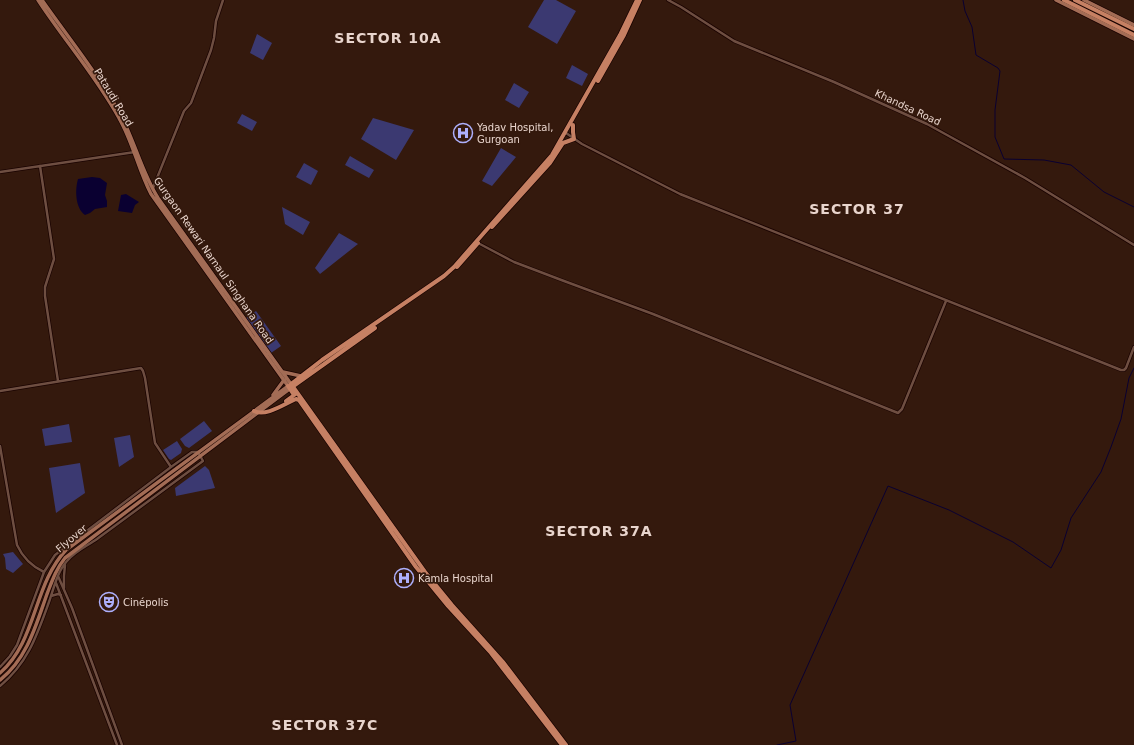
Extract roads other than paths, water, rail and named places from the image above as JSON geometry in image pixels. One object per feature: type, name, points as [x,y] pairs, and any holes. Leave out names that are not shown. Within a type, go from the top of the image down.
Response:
[{"type":"highway","points":[[290,386],[444,276],[454,267],[541,171],[550,164],[626,27],[637,0]]},
{"type":"highway","points":[[290,386],[301,376],[450,274],[541,171],[567,134],[640,0]]},
{"type":"highway","points":[[1064,0],[1134,35]]},
{"type":"highway","points":[[1075,0],[1134,29]]},
{"type":"highway","points":[[563,143],[574,139],[573,124]]},
{"type":"highway","points":[[290,386],[425,572],[452,605],[503,662],[562,745]]},
{"type":"highway","points":[[256,412],[269,412],[296,394]]},
{"type":"highway","points":[[283,404],[296,399],[299,400],[416,567],[448,606],[491,653],[566,745]]},
{"type":"main road","name":"Pataudi Road","points":[[38,0],[50,20],[90,68]]},
{"type":"main road","name":"Gurgaon Rewari Narnaul Singhana Road","points":[[42,0],[118,109],[132,138],[151,190],[282,371],[290,386]]},
{"type":"main road","points":[[1056,0],[1134,39]]},
{"type":"main road","points":[[1084,0],[1134,25]]},
{"type":"main road","points":[[151,190],[200,263],[284,380],[290,386]]},
{"type":"main road","points":[[282,371],[301,376]]},
{"type":"main road","points":[[271,398],[284,380]]},
{"type":"main road","points":[[256,412],[271,398],[290,386]]},
{"type":"main road","points":[[66,560],[201,457],[206,451],[290,386]]},
{"type":"main road","name":"Flyover","points":[[0,673],[14,658],[21,646],[48,575],[59,558],[70,546],[198,452],[256,412]]},
{"type":"main road","name":"Flyover","points":[[0,680],[16,664],[23,653],[56,577],[66,560]]},
{"type":"street","points":[[151,190],[211,50],[216,21],[223,0]]},
{"type":"street","name":"Khandsa Road","points":[[668,0],[734,41],[834,82],[927,124],[1025,178],[1134,245]]},
{"type":"street","points":[[567,134],[680,194],[1121,370],[1126,368],[1134,347]]},
{"type":"street","points":[[0,172],[136,152]]},
{"type":"street","points":[[40,166],[54,259],[45,287],[45,296],[58,381]]},
{"type":"street","points":[[478,243],[514,262],[564,282],[653,314],[674,324],[898,413],[902,410],[946,301]]},
{"type":"street","points":[[0,391],[138,368],[142,369],[145,378],[155,443],[171,467]]},
{"type":"street","points":[[0,446],[17,545],[21,554],[30,564],[44,572]]},
{"type":"street","points":[[0,666],[10,656],[17,645],[44,572],[58,552],[192,452],[198,452],[201,457]]},
{"type":"street","points":[[64,591],[66,560]]},
{"type":"street","points":[[0,686],[16,671],[29,652],[51,597],[56,582],[56,577]]},
{"type":"street","points":[[56,577],[64,591],[122,745]]},
{"type":"street","points":[[56,582],[117,745]]},
{"type":"street","points":[[51,597],[58,594],[61,596]]},
{"type":"waterway","points":[[963,0],[965,11],[972,27],[976,55],[998,68],[1000,71],[995,110],[995,137],[1004,159],[1044,160],[1071,165],[1104,192],[1134,207]]},
{"type":"waterway","points":[[777,745],[796,741],[790,705],[888,486],[949,510],[1013,542],[1051,568],[1061,550],[1071,518],[1101,472],[1121,419],[1129,378],[1134,368]]},
{"type":"place","name":"Yadav Hospital, Gurgoan","points":[[463,133]]},
{"type":"place","name":"Kamla Hospital","points":[[404,578]]},
{"type":"place","name":"Cinépolis","points":[[109,602]]},
{"type":"district","name":"SECTOR 10A","points":[[388,38]]},
{"type":"district","name":"SECTOR 37","points":[[857,209]]},
{"type":"district","name":"SECTOR 37A","points":[[599,531]]},
{"type":"district","name":"SECTOR 37C","points":[[325,725]]}]
